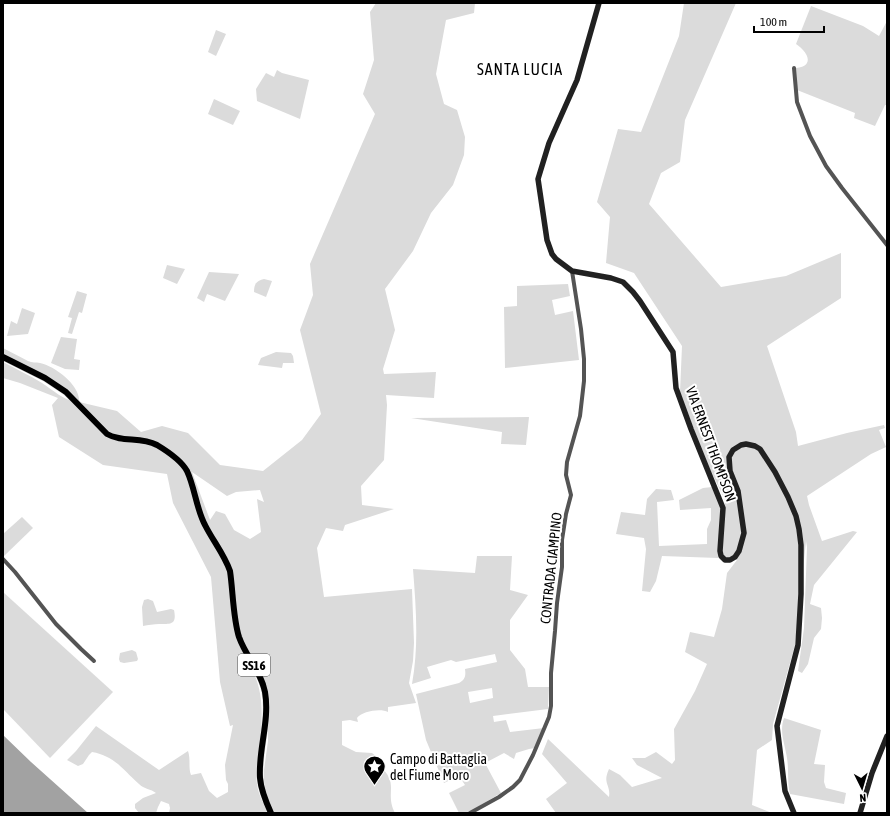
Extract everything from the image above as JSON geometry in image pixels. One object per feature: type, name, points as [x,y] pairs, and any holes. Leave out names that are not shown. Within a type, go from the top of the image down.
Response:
[{"type":"main road","name":"SS16","points":[[3,358],[45,378],[66,392],[107,434],[115,438],[145,440],[156,445],[180,462],[186,469],[204,524],[230,571],[237,632],[242,646],[258,670],[265,693],[260,778],[263,794],[271,813]]},
{"type":"street","name":"VIA ERNEST THOMPSON","points":[[599,3],[577,80],[549,143],[538,179],[549,246],[556,259],[572,271],[611,278],[623,282],[636,296],[673,352],[676,388],[693,436],[723,508],[720,551],[721,556],[725,560],[730,560],[735,557],[739,551],[744,533],[738,491],[728,462],[730,454],[737,447],[746,444],[760,449],[775,472],[788,497],[796,516],[801,545],[798,645],[777,726],[785,790],[794,813]]},
{"type":"street","points":[[794,68],[797,102],[810,136],[826,166],[887,245]]},
{"type":"street","name":"CONTRADA CIAMPINO","points":[[470,813],[499,797],[520,780],[549,718],[557,603],[562,567],[562,540],[571,494],[566,475],[567,462],[580,416],[584,381],[584,359],[581,329],[572,271]]},
{"type":"street","points":[[3,559],[56,624],[94,661]]},
{"type":"street","points":[[860,813],[872,773],[887,736]]},
{"type":"shaded area","points":[[376,3],[475,3],[474,13],[446,20],[436,74],[444,104],[457,110],[465,137],[464,155],[453,185],[431,213],[413,251],[385,289],[395,330],[383,369],[384,374],[436,372],[434,398],[386,395],[387,405],[384,460],[361,486],[362,505],[394,509],[345,525],[343,531],[326,528],[317,548],[324,597],[412,589],[414,643],[413,661],[409,683],[416,703],[388,707],[388,712],[381,710],[367,712],[357,718],[358,722],[350,720],[342,721],[342,745],[356,752],[372,753],[377,757],[378,765],[389,777],[391,783],[392,806],[395,813],[274,813],[265,790],[264,780],[268,741],[268,694],[264,680],[248,653],[245,659],[257,681],[260,692],[262,716],[256,780],[260,795],[268,813],[169,813],[169,804],[161,801],[156,813],[139,813],[135,808],[135,804],[143,798],[156,793],[141,786],[113,760],[92,752],[83,764],[78,766],[67,760],[96,726],[159,770],[188,751],[191,775],[201,773],[209,791],[217,798],[228,792],[225,765],[233,725],[230,726],[220,682],[211,577],[173,503],[167,474],[103,465],[59,437],[52,405],[58,398],[3,378],[3,362],[37,380],[63,397],[77,402],[3,355],[3,348],[30,362],[40,363],[53,368],[71,383],[79,396],[79,402],[117,411],[141,432],[162,426],[188,433],[220,465],[263,471],[302,440],[321,414],[300,330],[313,295],[310,264],[375,114],[363,94],[374,60],[370,12]],"holes":[[[192,472],[227,496],[236,492],[260,490],[264,502],[257,499],[261,532],[250,539],[234,530],[225,514],[216,511],[210,520]]]},
{"type":"shaded area","points":[[684,3],[736,3],[685,120],[680,162],[661,173],[649,204],[721,287],[786,276],[841,253],[841,298],[767,346],[796,432],[798,446],[884,425],[885,428],[879,430],[886,447],[871,454],[807,496],[822,541],[853,531],[857,532],[814,585],[810,604],[821,608],[821,629],[814,638],[808,664],[802,673],[798,671],[804,628],[806,541],[795,645],[773,724],[772,740],[757,750],[752,805],[772,813],[556,813],[546,799],[567,783],[542,754],[548,739],[609,797],[609,789],[606,778],[609,769],[620,775],[632,787],[662,778],[637,765],[632,758],[645,758],[656,752],[672,764],[675,760],[674,729],[695,691],[707,664],[685,652],[690,632],[714,637],[722,609],[727,573],[737,560],[725,558],[722,553],[725,500],[704,457],[680,392],[682,346],[634,273],[606,263],[610,217],[597,202],[618,129],[641,132],[679,36]]},
{"type":"shaded area","points":[[811,6],[863,26],[879,36],[887,21],[887,105],[885,105],[875,126],[854,118],[855,113],[797,90],[796,68],[802,67],[806,64],[808,58],[803,50],[796,44]]},
{"type":"shaded area","points":[[216,30],[226,34],[216,56],[208,52]]},
{"type":"shaded area","points":[[277,70],[282,73],[309,80],[300,119],[257,101],[256,89],[266,73],[274,77]]},
{"type":"shaded area","points":[[214,99],[240,111],[233,125],[208,114]]},
{"type":"shaded area","points":[[167,265],[185,269],[177,284],[163,278]]},
{"type":"shaded area","points":[[209,272],[239,274],[225,301],[207,294],[204,302],[197,298]]},
{"type":"shaded area","points":[[264,279],[272,281],[266,297],[254,292],[256,283]]},
{"type":"shaded area","points":[[568,284],[570,296],[552,300],[555,315],[573,311],[579,360],[505,368],[504,307],[517,306],[517,286]]},
{"type":"shaded area","points":[[77,291],[87,294],[82,313],[79,312],[72,334],[68,333],[72,318],[68,317]]},
{"type":"shaded area","points":[[22,308],[35,313],[28,334],[7,336],[11,321],[17,324]]},
{"type":"shaded area","points":[[61,337],[77,339],[74,359],[80,360],[79,370],[65,369],[51,363]]},
{"type":"shaded area","points":[[276,352],[291,353],[294,363],[283,363],[282,368],[258,365],[261,358]]},
{"type":"shaded area","points":[[529,417],[526,445],[501,444],[502,432],[411,418]]},
{"type":"shaded area","points":[[712,487],[722,510],[718,558],[662,556],[656,581],[650,592],[642,591],[646,549],[644,538],[616,534],[621,512],[645,515],[647,499],[656,489],[671,490],[674,500],[657,502],[659,546],[707,544],[707,529],[711,520],[711,508],[680,510],[679,500],[703,488]]},
{"type":"shaded area","points":[[22,517],[33,528],[4,556],[3,534]]},
{"type":"shaded area","points":[[477,556],[512,556],[510,590],[528,595],[510,620],[510,650],[525,669],[528,687],[549,687],[548,709],[493,716],[494,722],[506,720],[510,732],[544,728],[535,748],[516,753],[514,759],[504,753],[485,763],[501,793],[467,813],[459,813],[449,793],[465,785],[459,776],[444,783],[426,740],[416,694],[459,683],[465,678],[465,669],[497,662],[495,654],[456,662],[451,660],[427,667],[431,678],[412,684],[416,655],[416,612],[413,569],[475,573]],"holes":[[[492,688],[493,698],[470,703],[468,692]]]},
{"type":"shaded area","points":[[3,592],[113,692],[50,758],[3,709]]},
{"type":"shaded area","points":[[148,599],[153,601],[157,612],[171,609],[174,610],[174,621],[170,624],[143,626],[142,607],[144,600]]},
{"type":"shaded area","points":[[132,650],[136,652],[138,659],[137,661],[124,663],[120,662],[120,653]]},
{"type":"shaded area","points":[[784,718],[821,730],[814,764],[825,765],[824,782],[826,788],[846,793],[844,804],[790,794],[788,762],[782,733]]},
{"type":"shaded area","points":[[3,735],[31,762],[88,813],[3,813]]},
{"type":"place","name":"Campo di Battaglia del Fiume Moro","points":[[375,786]]},
{"type":"district","name":"SANTA LUCIA","points":[[520,69]]}]
